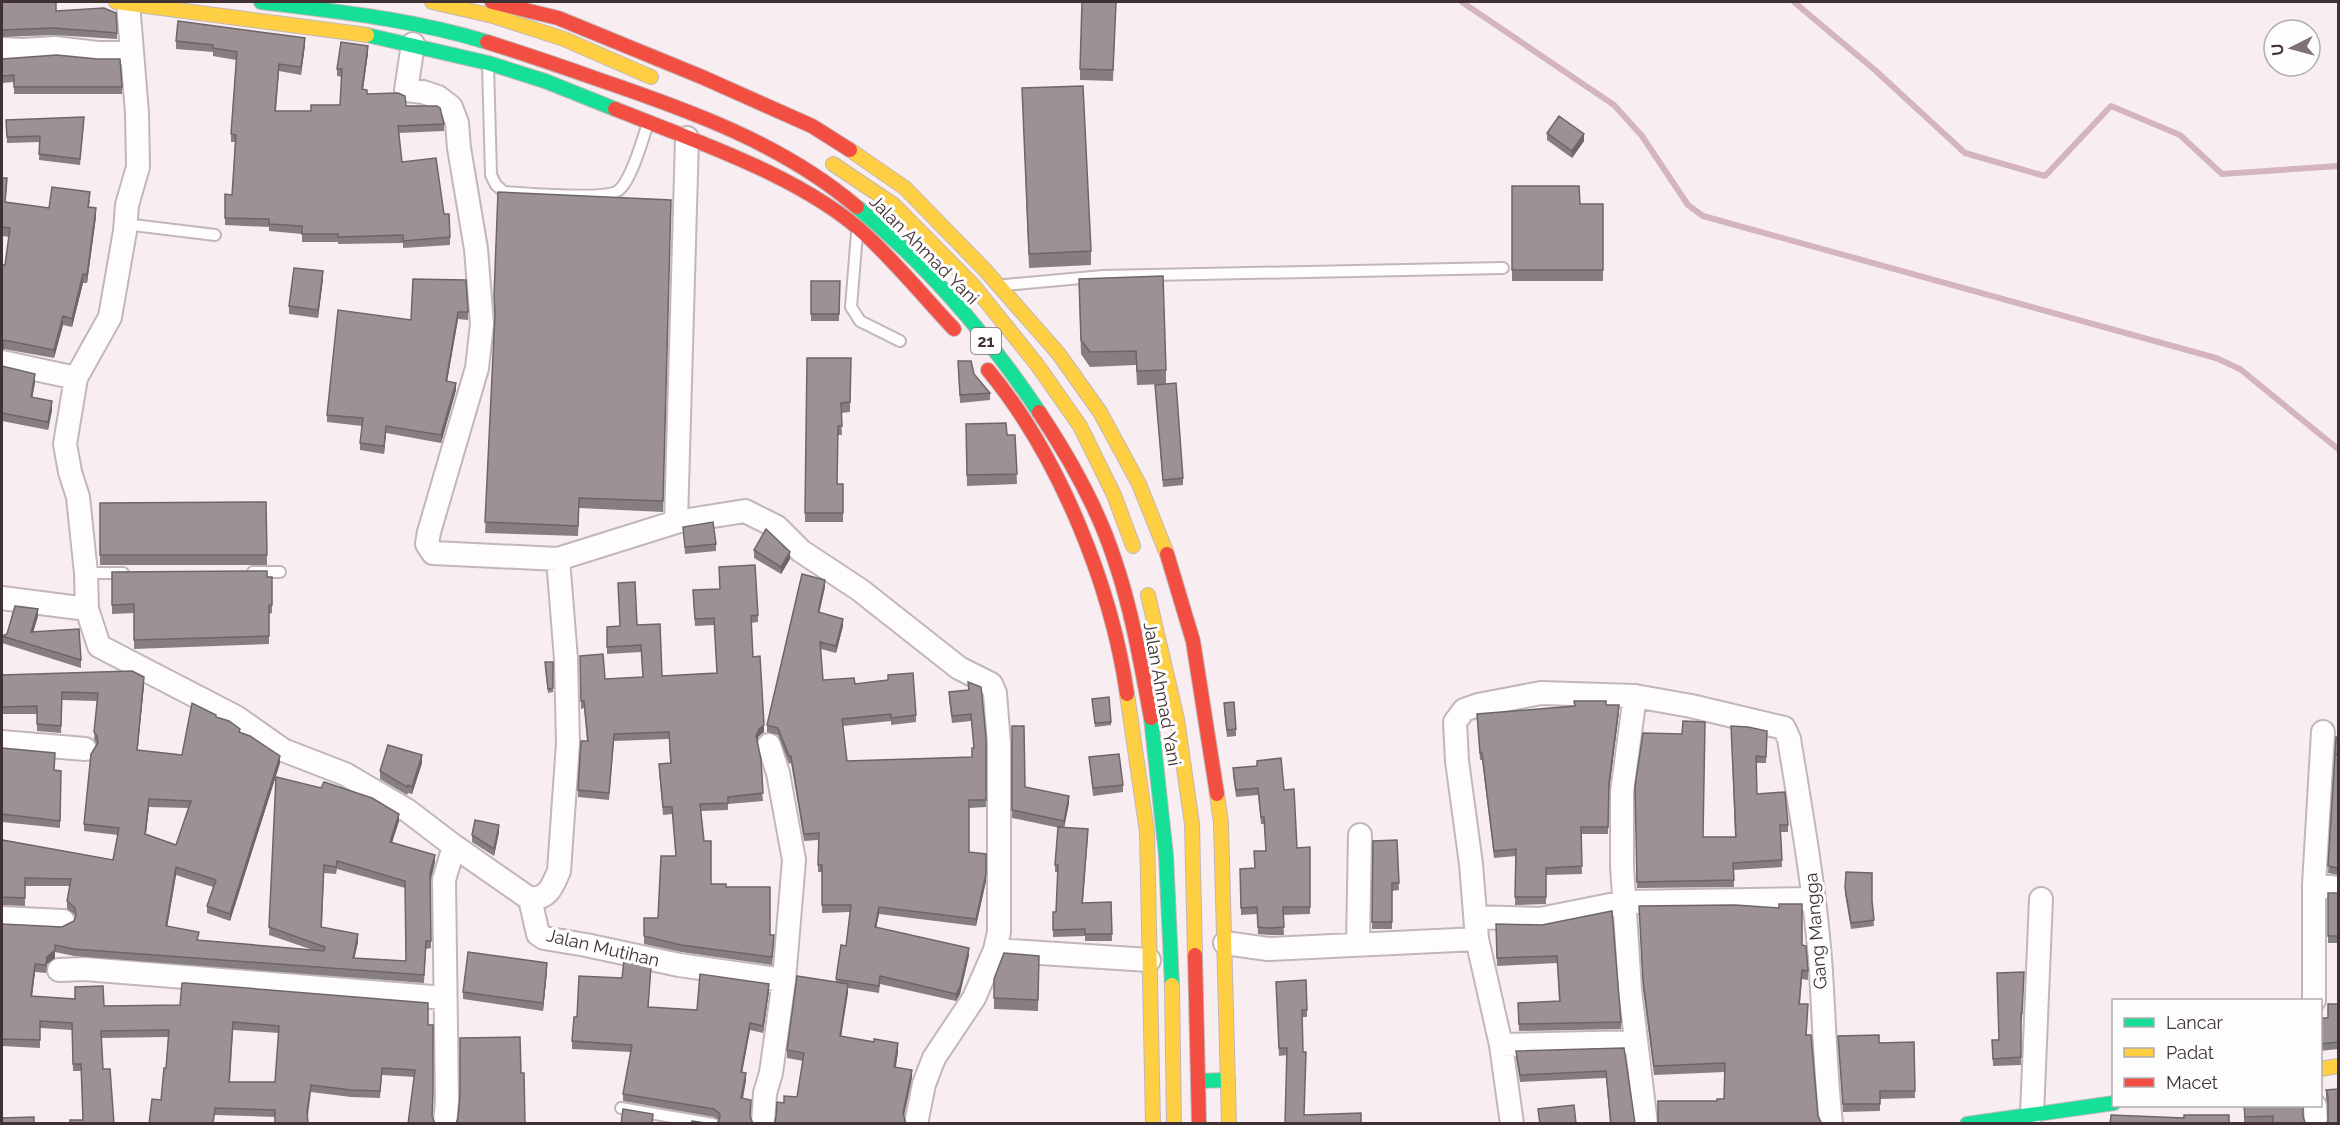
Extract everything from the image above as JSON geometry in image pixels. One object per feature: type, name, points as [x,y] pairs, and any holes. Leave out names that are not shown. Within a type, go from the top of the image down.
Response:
[{"type":"main road","points":[[122,2],[382,37],[488,63],[545,81],[782,179],[827,206],[866,235],[940,312],[962,339]]},
{"type":"main road","name":"Jalan Ahmad Yani","points":[[261,2],[400,20],[483,40],[692,112],[791,160],[841,194],[879,226],[955,304],[1022,385],[1058,443],[1098,516],[1123,585],[1142,666],[1166,831],[1174,1124]]},
{"type":"main road","points":[[432,2],[493,16],[564,39],[662,81]]},
{"type":"main road","points":[[492,2],[558,18],[702,77],[812,126],[862,157],[905,188],[999,285],[1058,353],[1100,412],[1138,484],[1169,559],[1193,642],[1221,823],[1229,1124]]},
{"type":"main road","name":"Jalan Ahmad Yani","points":[[822,156],[894,204],[973,285],[1038,366],[1080,426],[1114,495],[1137,559]]},
{"type":"main road","points":[[977,357],[1006,392],[1039,446],[1073,512],[1099,579],[1121,652],[1147,832],[1153,1124]]},
{"type":"main road","name":"Jalan Ahmad Yani","points":[[1144,581],[1177,720],[1192,824],[1199,1124]]},
{"type":"main road","points":[[1151,1049],[1173,1048]]},
{"type":"main road","points":[[2322,1069],[2338,1066]]},
{"type":"main road","points":[[1198,1081],[1228,1080]]},
{"type":"main road","points":[[1967,1124],[2041,1117],[2112,1103]]},
{"type":"street","points":[[122,2],[131,53],[137,113],[138,167],[127,205],[110,317],[76,378],[65,444],[70,472],[78,497],[86,573],[87,609],[99,646],[236,717],[283,750],[345,774],[408,811],[530,899],[540,898],[551,891],[559,871],[568,743],[566,659],[558,559]]},
{"type":"street","points":[[413,44],[405,90],[438,97],[451,107],[457,123],[476,249],[482,324],[477,368],[434,511],[427,544],[433,553],[558,559],[676,522],[745,511],[777,527],[801,551],[860,590],[959,668],[991,684],[995,693],[999,744],[999,932],[995,950],[974,998],[934,1058],[924,1084],[916,1124]]},
{"type":"street","points":[[2,48],[22,50],[55,48],[98,53],[131,53]]},
{"type":"street","points":[[676,522],[687,138]]},
{"type":"street","points":[[2,362],[76,378]]},
{"type":"street","points":[[2,598],[87,609]]},
{"type":"street","points":[[1512,1124],[1501,1045],[1477,928],[1457,761],[1455,722],[1464,710],[1478,705],[1541,693],[1635,696],[1622,792],[1622,866],[1630,990],[1646,1124]]},
{"type":"street","name":"Gang Mangga","points":[[1635,696],[1691,706],[1784,728],[1789,740],[1814,899],[1820,959],[1826,1083],[1831,1124]]},
{"type":"street","points":[[2314,999],[2314,885],[2323,732]]},
{"type":"street","points":[[2,742],[85,748]]},
{"type":"street","points":[[763,1124],[765,1093],[771,1073],[784,980],[794,860],[778,772],[769,745]]},
{"type":"street","points":[[1358,944],[1360,835]]},
{"type":"street","points":[[445,1124],[447,1102],[444,880],[454,846]]},
{"type":"street","points":[[2314,885],[2338,888]]},
{"type":"street","name":"Jalan Mutihan","points":[[530,899],[538,934],[544,938],[679,965],[784,980]]},
{"type":"street","points":[[1225,943],[1268,949],[1358,944],[1540,919],[1625,902],[1814,899]]},
{"type":"street","points":[[2041,899],[2041,1117]]},
{"type":"street","points":[[2,918],[63,921]]},
{"type":"street","points":[[995,950],[1149,960]]},
{"type":"street","points":[[59,970],[85,969],[445,998]]},
{"type":"street","points":[[1501,1045],[1636,1042]]},
{"type":"street","points":[[2315,1107],[2316,1124]]},
{"type":"lane","points":[[488,63],[491,175],[496,185],[504,192],[601,196],[618,191],[625,183],[648,123]]},
{"type":"lane","points":[[125,224],[215,236]]},
{"type":"lane","points":[[857,229],[852,307],[860,321],[900,341]]},
{"type":"lane","points":[[999,285],[1103,276],[1503,268]]},
{"type":"lane","points":[[246,572],[280,572]]},
{"type":"lane","points":[[86,573],[131,573]]},
{"type":"lane","points":[[621,1108],[713,1124]]},
{"type":"building","points":[[2,2],[56,2],[56,11],[104,8],[116,13],[117,33],[54,28],[2,30]]},
{"type":"building","points":[[1082,2],[1116,2],[1113,70],[1080,69]]},
{"type":"building","points":[[178,21],[305,38],[301,67],[279,64],[275,111],[311,111],[311,105],[340,105],[342,69],[337,69],[341,42],[368,46],[362,89],[367,90],[367,94],[398,93],[405,96],[406,106],[437,106],[440,108],[444,124],[398,126],[402,162],[436,158],[444,214],[449,214],[450,237],[403,241],[403,235],[338,237],[338,234],[302,234],[302,226],[269,224],[269,219],[225,218],[225,194],[232,195],[236,135],[231,134],[237,52],[213,48],[213,45],[176,41]]},
{"type":"building","points":[[57,55],[120,59],[122,87],[14,87],[14,75],[2,76],[2,59]]},
{"type":"building","points":[[1083,86],[1091,251],[1029,254],[1022,88]]},
{"type":"building","points":[[1559,116],[1584,134],[1572,151],[1547,133]]},
{"type":"building","points":[[84,117],[80,159],[39,154],[40,136],[7,137],[6,120]]},
{"type":"building","points":[[2,178],[7,178],[5,202],[49,208],[52,187],[90,192],[88,207],[96,208],[87,275],[83,274],[72,319],[63,316],[54,350],[2,341],[2,265],[5,265],[10,228],[2,227]]},
{"type":"building","points":[[1512,186],[1579,186],[1580,204],[1603,204],[1603,270],[1512,270]]},
{"type":"building","points":[[498,192],[671,200],[663,501],[579,498],[578,526],[485,522],[495,314]]},
{"type":"building","points":[[294,268],[323,271],[318,310],[289,306]]},
{"type":"building","points":[[1163,276],[1166,370],[1137,371],[1136,351],[1090,352],[1081,340],[1079,279]]},
{"type":"building","points":[[413,279],[466,280],[468,312],[458,312],[446,381],[456,383],[441,435],[386,426],[384,446],[360,443],[363,418],[327,415],[338,310],[411,320]]},
{"type":"building","points":[[811,281],[840,281],[839,314],[811,314]]},
{"type":"building","points":[[807,358],[851,358],[850,402],[841,403],[842,426],[838,426],[837,484],[843,484],[843,513],[805,513]]},
{"type":"building","points":[[958,361],[971,361],[974,374],[990,393],[960,395]]},
{"type":"building","points":[[2,366],[35,374],[31,397],[52,401],[48,422],[2,413]]},
{"type":"building","points":[[1176,383],[1183,478],[1163,480],[1155,385]]},
{"type":"building","points":[[1006,423],[1007,435],[1015,435],[1017,474],[967,475],[966,424]]},
{"type":"building","points":[[266,502],[267,555],[100,555],[100,503]]},
{"type":"building","points":[[713,522],[716,544],[685,547],[683,527]]},
{"type":"building","points":[[766,529],[790,552],[781,567],[754,550]]},
{"type":"building","points":[[755,565],[758,615],[751,616],[753,657],[760,656],[764,725],[756,736],[761,759],[763,793],[728,797],[728,803],[700,804],[704,841],[711,841],[711,884],[726,884],[726,887],[770,887],[770,935],[774,935],[772,957],[681,945],[644,936],[644,918],[658,918],[661,856],[676,856],[672,807],[663,807],[659,764],[671,763],[669,732],[614,734],[609,793],[578,790],[581,741],[588,741],[584,701],[581,701],[580,656],[603,654],[605,679],[643,677],[641,645],[607,647],[607,627],[620,626],[618,583],[635,582],[637,625],[660,624],[662,676],[717,673],[714,618],[695,619],[693,590],[720,589],[719,567]]},
{"type":"building","points":[[267,571],[267,577],[272,577],[269,636],[134,640],[134,604],[112,605],[112,572]]},
{"type":"building","points":[[802,574],[825,580],[818,612],[843,619],[836,646],[820,642],[823,680],[854,678],[855,684],[888,680],[888,675],[913,673],[916,715],[891,718],[891,714],[842,719],[847,761],[972,757],[972,748],[974,748],[971,714],[952,716],[949,692],[969,690],[968,682],[981,687],[986,737],[986,800],[969,800],[969,852],[986,854],[986,874],[976,919],[879,907],[875,927],[969,948],[960,987],[956,994],[880,976],[879,986],[836,979],[841,945],[846,946],[851,905],[822,905],[822,865],[818,865],[819,833],[804,834],[791,756],[789,756],[778,728],[767,725]]},
{"type":"building","points":[[15,606],[38,609],[31,632],[79,629],[81,660],[2,636],[7,634]]},
{"type":"building","points":[[545,662],[553,662],[553,688],[548,689]]},
{"type":"building","points":[[132,671],[144,677],[137,750],[182,755],[192,703],[216,717],[229,721],[240,729],[239,732],[250,736],[280,756],[230,914],[207,906],[216,880],[176,867],[166,926],[199,932],[197,940],[324,951],[325,947],[269,927],[276,777],[321,788],[324,782],[372,798],[399,814],[390,842],[435,855],[430,873],[431,941],[426,941],[424,975],[74,949],[55,945],[55,950],[47,957],[46,965],[35,964],[31,996],[75,999],[75,987],[103,986],[104,1006],[180,1005],[182,983],[185,983],[428,1003],[428,1025],[433,1025],[432,1116],[435,1124],[408,1124],[415,1070],[382,1068],[380,1091],[311,1085],[307,1111],[308,1124],[275,1124],[275,1110],[215,1108],[213,1124],[149,1124],[152,1099],[161,1100],[169,1030],[101,1031],[103,1069],[110,1069],[114,1124],[70,1124],[70,1120],[83,1120],[81,1064],[73,1064],[72,1023],[40,1021],[40,1040],[2,1039],[2,924],[62,927],[74,921],[75,908],[67,901],[71,879],[25,878],[25,898],[2,897],[2,840],[113,860],[119,828],[84,824],[91,754],[98,743],[94,732],[98,693],[62,692],[61,726],[37,724],[37,706],[2,707],[2,675]],"holes":[[[149,799],[191,801],[176,845],[145,834]],[[337,861],[405,881],[406,961],[353,958],[358,934],[321,927],[324,865],[336,867]],[[233,1022],[279,1026],[275,1082],[229,1082]]]},
{"type":"building","points":[[1109,697],[1111,722],[1095,723],[1092,699]]},
{"type":"building","points":[[1574,701],[1606,701],[1606,705],[1619,705],[1609,783],[1608,827],[1581,827],[1582,866],[1546,868],[1546,897],[1515,897],[1516,849],[1494,851],[1482,753],[1480,753],[1477,714],[1575,706]]},
{"type":"building","points":[[1234,702],[1236,729],[1227,730],[1224,703]]},
{"type":"building","points":[[1683,721],[1705,722],[1703,837],[1736,837],[1731,726],[1767,731],[1766,757],[1756,756],[1757,794],[1785,792],[1788,825],[1780,825],[1782,860],[1733,863],[1734,880],[1637,882],[1635,786],[1643,733],[1682,734]]},
{"type":"building","points":[[1012,726],[1024,726],[1025,787],[1069,796],[1064,821],[1012,810]]},
{"type":"building","points":[[2336,737],[2338,738],[2338,755],[2335,754]]},
{"type":"building","points":[[388,745],[422,755],[412,787],[408,785],[407,787],[380,771]]},
{"type":"building","points":[[2,748],[55,753],[54,770],[61,771],[60,821],[2,814]]},
{"type":"building","points":[[1119,754],[1123,785],[1093,788],[1089,757]]},
{"type":"building","points":[[2335,754],[2338,755],[2338,868],[2328,866]]},
{"type":"building","points":[[1281,758],[1284,790],[1294,789],[1297,848],[1310,847],[1310,907],[1283,907],[1284,927],[1258,927],[1257,907],[1241,908],[1240,869],[1255,868],[1254,851],[1266,851],[1264,817],[1261,817],[1258,788],[1236,790],[1233,768],[1257,766],[1257,761]]},
{"type":"building","points":[[475,820],[499,825],[494,849],[472,835]]},
{"type":"building","points":[[1058,827],[1088,829],[1082,903],[1111,902],[1112,934],[1085,934],[1085,929],[1053,930],[1053,912],[1056,912],[1058,865],[1055,865]]},
{"type":"building","points":[[1397,840],[1399,883],[1392,883],[1392,922],[1372,922],[1373,841]]},
{"type":"building","points":[[1846,872],[1872,873],[1874,920],[1851,923],[1845,888]]},
{"type":"building","points":[[2328,893],[2338,893],[2338,936],[2328,936]]},
{"type":"building","points":[[1779,904],[1802,904],[1802,945],[1806,946],[1808,971],[1802,970],[1799,1004],[1808,1004],[1806,1035],[1811,1035],[1818,1116],[1822,1124],[1658,1124],[1658,1101],[1724,1099],[1725,1063],[1654,1066],[1643,980],[1639,906],[1735,905],[1779,908]]},
{"type":"building","points":[[1612,911],[1621,1022],[1519,1024],[1518,1003],[1560,1001],[1557,956],[1497,958],[1496,924],[1542,925]]},
{"type":"building","points":[[468,952],[547,963],[543,1003],[463,992]]},
{"type":"building","points":[[1004,953],[1039,956],[1038,1000],[994,998],[994,979]]},
{"type":"building","points":[[624,960],[651,966],[648,1007],[697,1010],[700,974],[769,984],[763,1026],[750,1023],[741,1072],[746,1073],[741,1098],[751,1100],[750,1116],[753,1124],[716,1124],[720,1114],[714,1109],[623,1094],[632,1045],[572,1041],[574,1017],[577,1017],[579,976],[622,978]]},
{"type":"building","points":[[2024,972],[2021,1057],[1993,1059],[1992,1040],[1999,1040],[1997,973]]},
{"type":"building","points":[[797,976],[848,984],[840,1036],[874,1042],[874,1039],[898,1043],[894,1067],[912,1070],[903,1113],[906,1124],[774,1124],[777,1102],[784,1103],[784,1096],[797,1097],[804,1053],[787,1050]]},
{"type":"building","points":[[1306,980],[1307,1010],[1302,1010],[1303,1052],[1306,1052],[1304,1115],[1361,1113],[1361,1124],[1285,1124],[1287,1048],[1279,1048],[1276,982]]},
{"type":"building","points":[[2328,1004],[2338,1004],[2338,1042],[2322,1044],[2322,1018],[2328,1018]]},
{"type":"building","points":[[1879,1035],[1879,1043],[1914,1042],[1915,1091],[1880,1091],[1880,1104],[1843,1104],[1838,1036]]},
{"type":"building","points":[[520,1037],[521,1073],[524,1073],[525,1124],[456,1124],[460,1095],[460,1038]]},
{"type":"building","points":[[1624,1048],[1635,1123],[1611,1124],[1606,1071],[1520,1075],[1516,1051]]},
{"type":"building","points":[[2338,1089],[2338,1124],[2326,1124],[2328,1096],[2326,1090]]},
{"type":"building","points":[[1574,1105],[1576,1124],[1540,1124],[1538,1109]]},
{"type":"building","points":[[2244,1107],[2303,1107],[2306,1124],[2273,1124],[2273,1116],[2245,1117]]},
{"type":"building","points":[[623,1109],[653,1114],[652,1124],[621,1124]]},
{"type":"building","points":[[2111,1115],[2184,1118],[2184,1115],[2229,1115],[2229,1124],[2110,1124]]},
{"type":"building","points":[[34,1117],[34,1124],[2,1124],[2,1118]]},
{"type":"building","points":[[692,1121],[712,1124],[691,1124]]},
{"type":"waterway","points":[[1462,2],[1614,105],[1642,136],[1688,205],[1703,216],[2216,358],[2240,369],[2338,449]]},
{"type":"waterway","points":[[1794,2],[1876,71],[1965,153],[2045,176],[2111,106],[2180,135],[2222,174],[2338,166]]},
{"type":"traffic: fast","points":[[261,2],[403,22],[487,42]]},
{"type":"traffic: fast","points":[[367,35],[488,63],[545,81],[615,109]]},
{"type":"traffic: fast","points":[[857,207],[908,253],[956,303],[999,356],[1039,412]]},
{"type":"traffic: fast","points":[[1151,718],[1166,855],[1172,985]]},
{"type":"traffic: fast","points":[[1198,1081],[1228,1080]]},
{"type":"traffic: fast","points":[[1967,1124],[2112,1103]]},
{"type":"traffic: slow","points":[[116,2],[367,35]]},
{"type":"traffic: slow","points":[[432,2],[493,16],[564,39],[651,77]]},
{"type":"traffic: slow","points":[[850,150],[905,188],[985,270],[1058,353],[1100,412],[1139,484],[1167,554]]},
{"type":"traffic: slow","points":[[833,164],[894,205],[973,285],[1038,366],[1080,426],[1114,495],[1133,546]]},
{"type":"traffic: slow","points":[[1148,595],[1177,719],[1192,824],[1195,955]]},
{"type":"traffic: slow","points":[[1127,694],[1147,832],[1153,1124]]},
{"type":"traffic: slow","points":[[1217,794],[1221,823],[1229,1124]]},
{"type":"traffic: slow","points":[[1172,985],[1174,1124]]},
{"type":"traffic: slow","points":[[2322,1069],[2338,1066]]},
{"type":"traffic: jam","points":[[492,2],[558,18],[702,77],[812,126],[850,150]]},
{"type":"traffic: jam","points":[[487,42],[702,117],[767,147],[798,165],[857,207]]},
{"type":"traffic: jam","points":[[615,109],[747,162],[812,196],[867,236],[954,329]]},
{"type":"traffic: jam","points":[[988,370],[1014,404],[1037,441],[1078,523],[1109,609],[1127,694]]},
{"type":"traffic: jam","points":[[1039,412],[1081,482],[1107,539],[1131,617],[1151,718]]},
{"type":"traffic: jam","points":[[1167,554],[1193,641],[1217,794]]},
{"type":"traffic: jam","points":[[1195,955],[1199,1124]]}]
